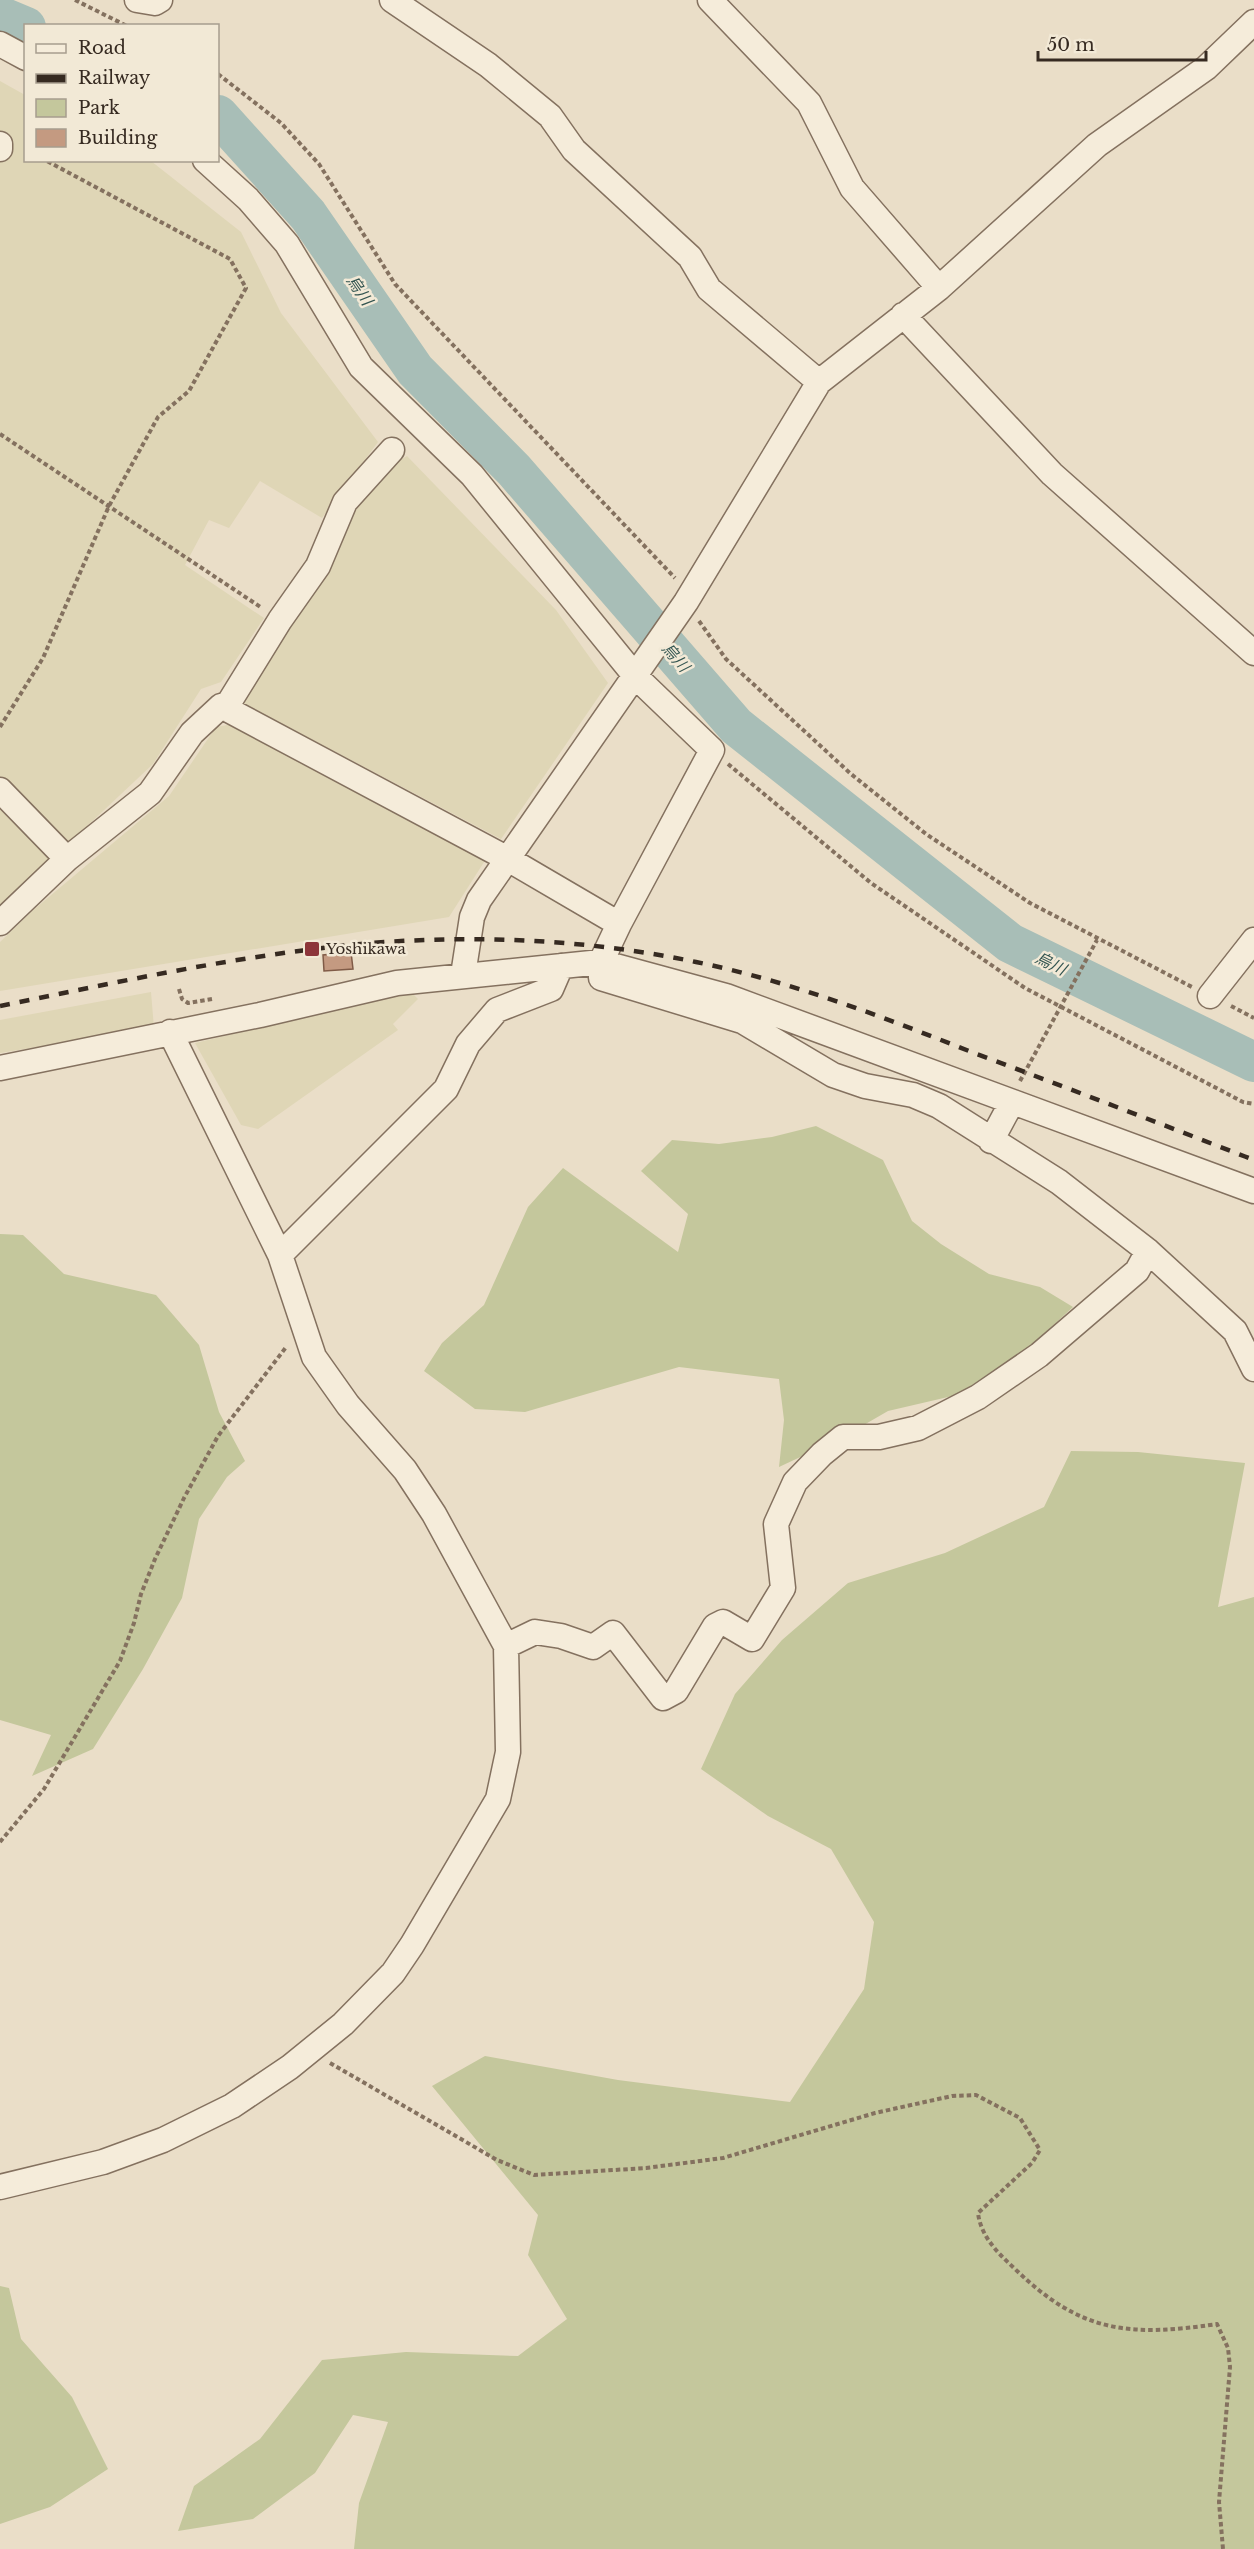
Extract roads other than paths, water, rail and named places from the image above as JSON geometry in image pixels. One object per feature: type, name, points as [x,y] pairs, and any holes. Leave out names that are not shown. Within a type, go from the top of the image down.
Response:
[{"type":"street","points":[[137,0],[155,3],[160,0]]},
{"type":"street","points":[[392,0],[488,65],[550,116],[574,150],[690,257],[709,289],[819,382]]},
{"type":"street","points":[[710,0],[809,103],[852,188],[939,288]]},
{"type":"street","points":[[463,975],[476,909],[508,859],[684,606],[819,382],[939,288],[1097,145],[1206,68],[1254,22]]},
{"type":"street","points":[[0,44],[24,57]]},
{"type":"street","points":[[0,144],[0,149]]},
{"type":"street","points":[[207,162],[248,199],[287,244],[361,367],[472,475],[638,674],[712,750],[619,924],[601,962],[600,978],[742,1021],[833,1075],[865,1086],[913,1095],[939,1106],[1059,1182],[1148,1251],[1235,1331],[1254,1369]]},
{"type":"street","points":[[903,315],[1052,474],[1254,653]]},
{"type":"street","points":[[225,709],[280,620],[318,566],[345,502],[392,450]]},
{"type":"street","points":[[0,922],[67,859],[150,793],[192,733],[221,706],[508,859],[619,924]]},
{"type":"street","points":[[0,790],[67,859]]},
{"type":"street","points":[[1210,996],[1254,940]]},
{"type":"street","points":[[0,1068],[260,1015],[397,983],[601,962],[726,996],[1254,1191]]},
{"type":"street","points":[[279,1255],[446,1089],[468,1044],[497,1010],[551,989],[561,966]]},
{"type":"street","points":[[0,2187],[103,2162],[163,2140],[232,2106],[343,2024],[393,1973],[412,1946],[498,1799],[508,1752],[506,1646],[411,1479],[348,1405],[314,1358],[279,1255],[170,1032]]},
{"type":"street","points":[[991,1141],[1012,1102]]},
{"type":"street","points":[[506,1646],[535,1632],[561,1636],[593,1647],[613,1633],[663,1698],[676,1691],[715,1626],[723,1622],[753,1639],[783,1588],[776,1524],[795,1482],[822,1454],[843,1437],[879,1437],[918,1428],[978,1397],[1039,1355],[1065,1333],[1137,1271],[1148,1251]]},
{"type":"waterway","name":"烏川","points":[[0,16],[24,26]]},
{"type":"waterway","name":"烏川","points":[[219,116],[308,215],[415,370],[514,470],[736,726],[1010,943],[1254,1062]]},
{"type":"railway","points":[[0,1006],[235,960],[361,944],[457,939],[554,942],[602,947],[696,962],[803,990],[906,1026],[1254,1160]]},
{"type":"place","name":"Yoshikawa","points":[[312,949]]}]
